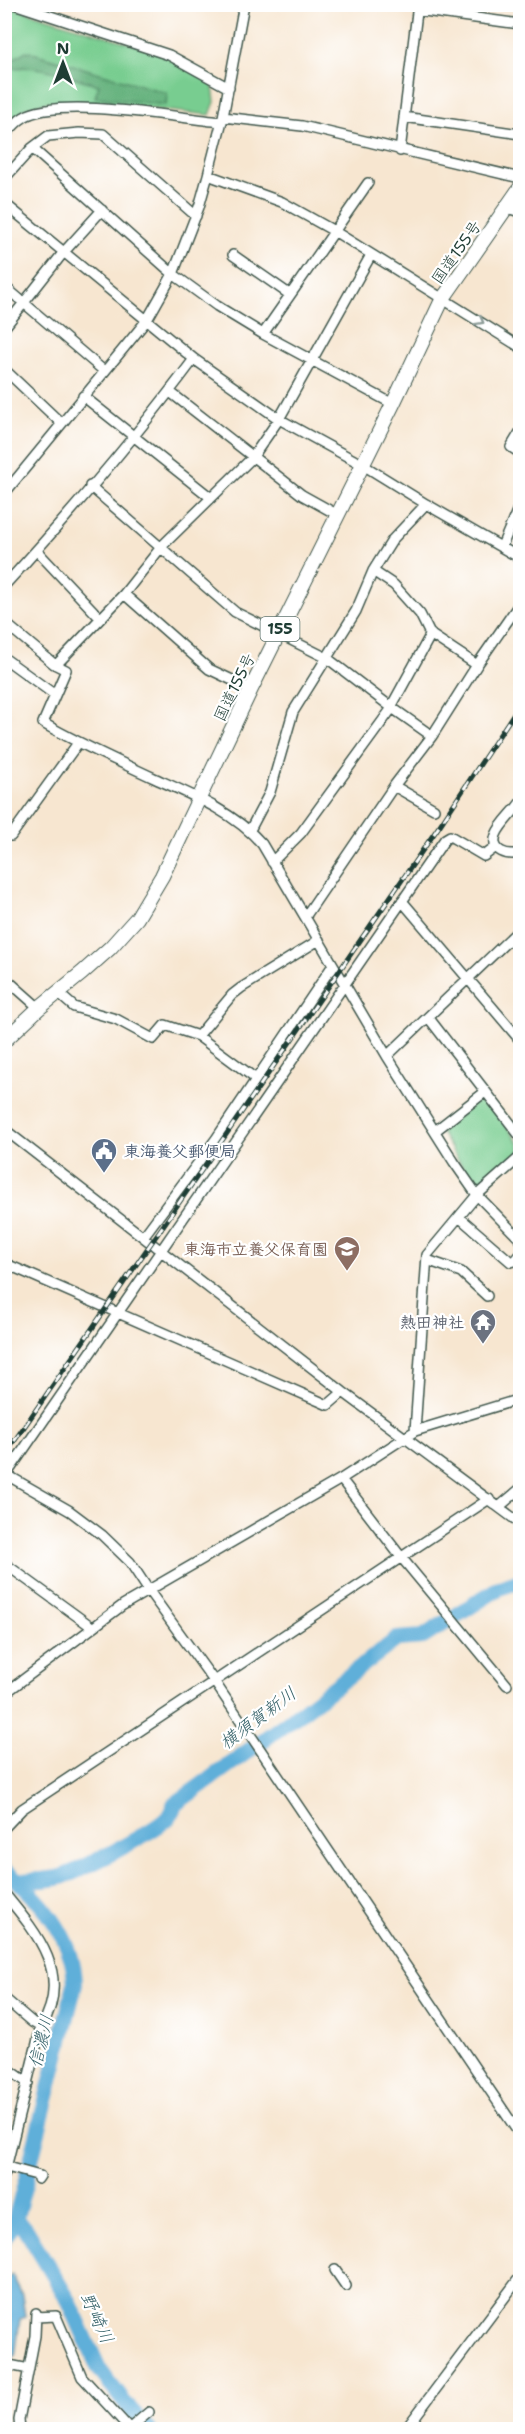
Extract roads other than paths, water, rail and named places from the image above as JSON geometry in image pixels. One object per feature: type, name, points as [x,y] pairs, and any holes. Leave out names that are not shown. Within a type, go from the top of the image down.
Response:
[{"type":"highway","name":"国道155号","points":[[4,1041],[110,948],[137,918],[162,876],[277,635],[363,465],[442,300],[514,210],[520,188]]},
{"type":"street","points":[[14,4],[168,56],[229,88]]},
{"type":"street","points":[[4,494],[147,320],[173,274],[196,216],[223,119],[244,4]]},
{"type":"street","points":[[400,151],[418,8],[520,24]]},
{"type":"street","points":[[4,136],[25,116],[51,108],[75,107],[223,119],[302,126],[520,178]]},
{"type":"street","points":[[404,117],[520,134]]},
{"type":"street","points":[[4,179],[32,148],[48,136],[79,133],[103,134],[196,216]]},
{"type":"street","points":[[32,148],[173,274],[217,306],[311,361],[393,404]]},
{"type":"street","points":[[208,175],[282,202],[334,231],[442,300],[519,344]]},
{"type":"street","points":[[263,334],[368,183]]},
{"type":"street","points":[[4,203],[194,359],[279,419],[363,465],[520,558]]},
{"type":"street","points":[[4,328],[63,253],[102,210]]},
{"type":"street","points":[[232,255],[289,294]]},
{"type":"street","points":[[57,664],[124,594],[162,546],[252,458],[279,419],[371,255]]},
{"type":"street","points":[[4,286],[104,371]]},
{"type":"street","points":[[4,586],[170,392],[194,359]]},
{"type":"street","points":[[4,369],[61,423]]},
{"type":"street","points":[[170,392],[302,495],[338,515]]},
{"type":"street","points":[[83,396],[210,497]]},
{"type":"street","points":[[520,432],[511,447],[520,453]]},
{"type":"street","points":[[90,486],[162,546],[235,612],[327,658],[391,708],[432,736]]},
{"type":"street","points":[[250,830],[270,792],[293,712],[356,611],[373,571],[393,538],[426,504]]},
{"type":"street","points":[[502,546],[520,504]]},
{"type":"street","points":[[37,550],[100,618]]},
{"type":"street","points":[[373,571],[394,585],[420,614],[431,634],[477,665]]},
{"type":"street","points":[[124,594],[209,669],[251,689]]},
{"type":"street","points":[[305,916],[394,786],[432,736],[520,603]]},
{"type":"street","points":[[4,622],[66,670],[43,723],[78,743],[199,798],[250,830],[262,844],[344,985],[435,1131],[477,1195],[520,1239]]},
{"type":"street","points":[[272,862],[301,833],[391,708],[431,634]]},
{"type":"street","points":[[4,658],[55,695]]},
{"type":"street","points":[[4,835],[11,836],[78,743]]},
{"type":"street","points":[[394,786],[434,809]]},
{"type":"street","points":[[520,803],[496,835],[496,847],[500,852],[510,855],[520,853]]},
{"type":"street","points":[[496,847],[484,856],[456,838],[447,837],[6,1477],[70,1511],[102,1535],[130,1562],[214,1681],[520,2135]]},
{"type":"street","points":[[402,901],[520,1040]]},
{"type":"street","points":[[387,1056],[518,935]]},
{"type":"street","points":[[198,1036],[236,991],[318,940]]},
{"type":"street","points":[[143,1237],[216,1139],[333,965]]},
{"type":"street","points":[[4,977],[39,1008]]},
{"type":"street","points":[[58,993],[74,1006],[116,1019],[153,1039],[165,1025],[198,1036],[256,1079]]},
{"type":"street","points":[[428,1017],[520,1136]]},
{"type":"street","points":[[435,1131],[485,1092]]},
{"type":"street","points":[[4,1129],[343,1392],[520,1522]]},
{"type":"street","points":[[415,1431],[427,1255],[477,1195],[520,1157]]},
{"type":"street","points":[[459,1217],[511,1262],[520,1256]]},
{"type":"street","points":[[427,1260],[461,1272],[487,1296]]},
{"type":"street","points":[[4,1263],[328,1405],[343,1392]]},
{"type":"street","points":[[5,1693],[123,1605],[340,1479],[415,1431],[520,1399]]},
{"type":"street","points":[[340,1479],[507,1685]]},
{"type":"street","points":[[500,1506],[520,1489]]},
{"type":"street","points":[[4,1828],[22,1809],[489,1499]]},
{"type":"street","points":[[4,1563],[92,1627]]},
{"type":"street","points":[[4,1893],[27,1920],[45,1950],[53,1969],[53,1992],[47,2017],[41,2027],[10,2171],[37,2177]]},
{"type":"street","points":[[4,1998],[41,2027]]},
{"type":"street","points":[[4,2066],[28,2083]]},
{"type":"street","points":[[335,2270],[346,2286]]},
{"type":"street","points":[[405,2430],[520,2277]]},
{"type":"street","points":[[20,2430],[19,2421],[36,2315],[56,2316],[82,2377],[131,2428],[149,2413]]},
{"type":"street","points":[[4,2364],[29,2369]]},
{"type":"water","points":[[12,2274],[22,2295],[25,2317],[20,2319],[15,2357],[4,2357],[5,2281]]},
{"type":"waterway","name":"横須賀新川","points":[[19,1881],[59,1878],[135,1840],[169,1817],[174,1805],[397,1639],[423,1637],[499,1588],[520,1581]]},
{"type":"waterway","name":"信濃川","points":[[4,1870],[31,1893],[53,1920],[69,1950],[75,1984],[25,2184],[15,2220],[4,2240]]},
{"type":"waterway","name":"野崎川","points":[[15,2220],[25,2228],[69,2301],[99,2369],[149,2430]]},
{"type":"railway","points":[[4,1456],[440,825],[520,704]]},
{"type":"place","name":"東海養父郵便局","points":[[104,1174]]},
{"type":"place","name":"東海市立養父保育園","points":[[347,1272]]},
{"type":"place","name":"熱田神社","points":[[483,1345]]}]
